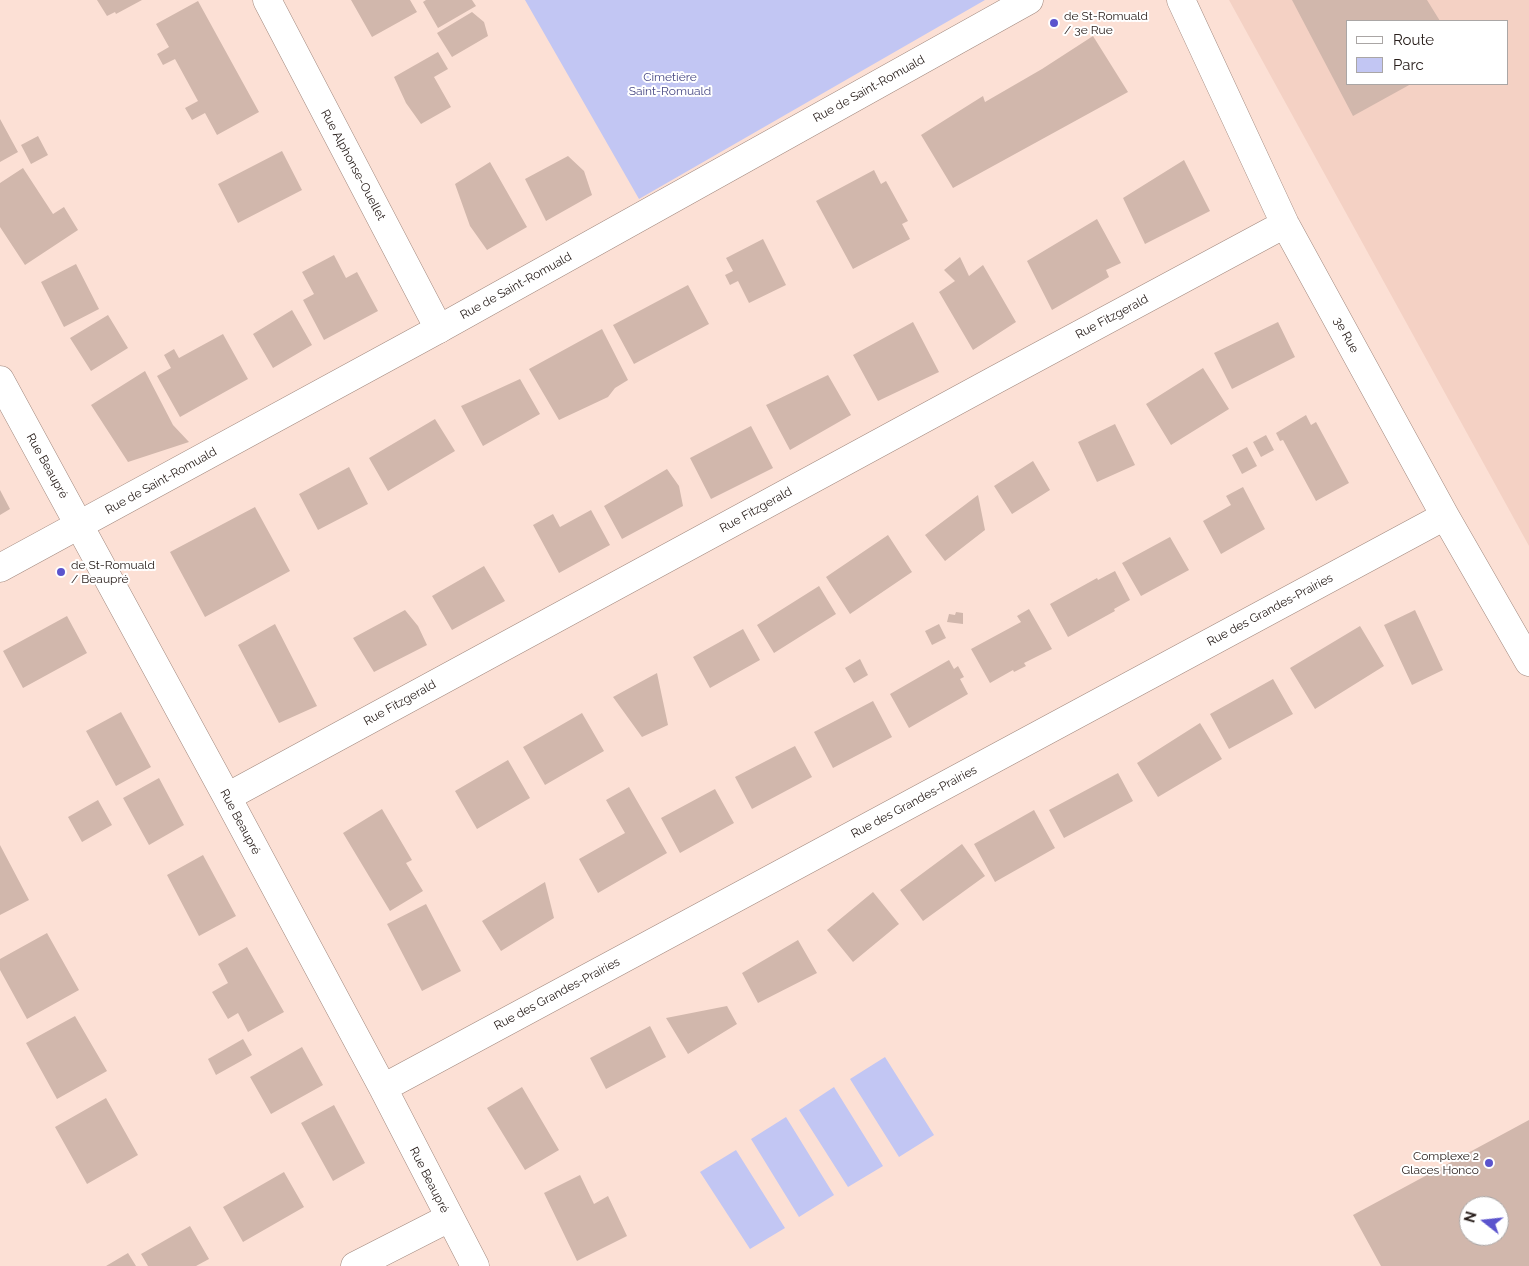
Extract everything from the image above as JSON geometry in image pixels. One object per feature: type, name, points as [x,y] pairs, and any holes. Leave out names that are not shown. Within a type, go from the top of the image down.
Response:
[{"type":"street","name":"Rue Alphonse-Ouellet","points":[[267,0],[439,329]]},
{"type":"street","name":"Rue de Saint-Romuald","points":[[0,568],[439,329],[1029,0]]},
{"type":"street","name":"3e Rue","points":[[1181,0],[1285,224],[1445,516],[1529,662]]},
{"type":"street","name":"Rue Fitzgerald","points":[[227,797],[1285,224]]},
{"type":"street","name":"Rue Beaupré","points":[[0,380],[227,797],[475,1266]]},
{"type":"street","name":"Rue des Grandes-Prairies","points":[[382,1088],[1445,516]]},
{"type":"street","points":[[355,1266],[449,1218]]},
{"type":"shaded area","points":[[1229,0],[1529,0],[1529,546]]},
{"type":"green space","name":"Cimetière Saint-Romuald","points":[[525,0],[985,0],[639,199]]},
{"type":"green space","points":[[885,1057],[934,1135],[899,1157],[850,1079]]},
{"type":"green space","points":[[834,1087],[883,1166],[848,1187],[799,1110]]},
{"type":"green space","points":[[786,1117],[834,1195],[799,1217],[751,1139]]},
{"type":"green space","points":[[736,1150],[785,1228],[750,1249],[700,1172]]},
{"type":"building","points":[[97,0],[142,0],[116,14],[115,12],[107,16]]},
{"type":"building","points":[[351,0],[410,0],[417,12],[372,37]]},
{"type":"building","points":[[426,0],[472,0],[476,6],[438,28],[423,2]]},
{"type":"building","points":[[1292,0],[1427,0],[1439,20],[1346,20],[1346,85],[1409,85],[1353,116]]},
{"type":"building","points":[[198,1],[259,112],[217,135],[205,113],[192,120],[185,108],[198,101],[175,59],[163,65],[157,54],[169,47],[156,24]]},
{"type":"building","points":[[472,12],[484,22],[488,36],[452,57],[437,33]]},
{"type":"building","points":[[1093,36],[1128,92],[953,188],[921,135],[983,96],[985,102],[1042,69]]},
{"type":"building","points":[[438,52],[448,69],[434,77],[451,107],[421,124],[406,103],[394,77]]},
{"type":"building","points":[[0,119],[18,152],[0,162]]},
{"type":"building","points":[[38,136],[48,155],[31,164],[21,145]]},
{"type":"building","points":[[282,151],[302,190],[238,223],[218,184]]},
{"type":"building","points":[[568,156],[584,171],[592,195],[546,221],[525,179]]},
{"type":"building","points":[[1184,160],[1210,211],[1145,244],[1123,198]]},
{"type":"building","points":[[490,162],[527,227],[487,250],[470,226],[455,184]]},
{"type":"building","points":[[23,168],[53,214],[64,207],[78,230],[25,265],[0,227],[0,183]]},
{"type":"building","points":[[874,170],[881,184],[886,181],[908,221],[902,224],[910,239],[853,269],[816,201]]},
{"type":"building","points":[[1097,219],[1121,263],[1106,270],[1109,277],[1052,310],[1027,261]]},
{"type":"building","points":[[763,239],[786,285],[749,303],[738,281],[730,285],[725,275],[733,271],[726,258]]},
{"type":"building","points":[[334,255],[346,278],[357,272],[378,311],[324,340],[303,300],[314,294],[302,272]]},
{"type":"building","points":[[960,257],[969,276],[983,265],[1016,322],[973,350],[939,292],[955,281],[944,270]]},
{"type":"building","points":[[76,264],[99,309],[64,327],[41,282]]},
{"type":"building","points":[[688,285],[709,324],[634,364],[613,325]]},
{"type":"building","points":[[292,310],[312,345],[273,368],[253,334]]},
{"type":"building","points":[[108,315],[128,348],[91,371],[70,338]]},
{"type":"building","points":[[913,322],[939,372],[878,401],[853,355]]},
{"type":"building","points":[[1278,322],[1295,357],[1232,389],[1214,353]]},
{"type":"building","points":[[602,329],[628,380],[615,388],[608,397],[559,420],[529,369]]},
{"type":"building","points":[[223,334],[248,379],[180,417],[157,376],[171,368],[164,355],[174,349],[179,358]]},
{"type":"building","points":[[1203,368],[1229,409],[1171,445],[1146,404]]},
{"type":"building","points":[[145,371],[173,425],[189,442],[128,462],[91,405]]},
{"type":"building","points":[[828,375],[851,415],[790,450],[766,405]]},
{"type":"building","points":[[520,379],[540,414],[483,446],[461,406]]},
{"type":"building","points":[[1306,415],[1311,425],[1316,422],[1349,483],[1316,501],[1283,440],[1280,441],[1276,433]]},
{"type":"building","points":[[435,419],[455,451],[388,491],[369,458]]},
{"type":"building","points":[[1115,424],[1135,465],[1097,482],[1078,442]]},
{"type":"building","points":[[751,426],[773,468],[711,499],[690,458]]},
{"type":"building","points":[[1266,435],[1274,450],[1261,457],[1253,442]]},
{"type":"building","points":[[1247,447],[1257,466],[1242,474],[1232,455]]},
{"type":"building","points":[[1033,461],[1050,490],[1012,514],[994,486]]},
{"type":"building","points":[[349,467],[368,504],[318,530],[299,494]]},
{"type":"building","points":[[667,469],[679,486],[683,506],[622,539],[604,506]]},
{"type":"building","points":[[1243,487],[1265,529],[1221,554],[1203,521],[1231,505],[1226,496]]},
{"type":"building","points":[[0,490],[10,509],[0,515]]},
{"type":"building","points":[[978,495],[985,530],[945,561],[925,535]]},
{"type":"building","points":[[255,507],[290,571],[205,617],[170,552]]},
{"type":"building","points":[[591,510],[610,545],[559,573],[533,525],[553,514],[560,527]]},
{"type":"building","points":[[888,535],[912,572],[850,614],[826,577]]},
{"type":"building","points":[[1170,537],[1189,570],[1141,596],[1122,563]]},
{"type":"building","points":[[484,566],[505,601],[452,630],[432,596]]},
{"type":"building","points":[[1115,571],[1130,600],[1114,609],[1115,611],[1068,637],[1050,604],[1097,578],[1098,580]]},
{"type":"building","points":[[819,586],[836,614],[774,653],[757,625]]},
{"type":"building","points":[[1029,609],[1052,649],[1024,663],[1026,666],[1014,672],[1013,670],[990,683],[971,649],[1021,622],[1017,616]]},
{"type":"building","points":[[405,610],[418,626],[427,645],[374,672],[353,638]]},
{"type":"building","points":[[1415,610],[1443,670],[1412,685],[1384,625]]},
{"type":"building","points":[[956,612],[963,613],[963,624],[947,622],[949,614],[955,615]]},
{"type":"building","points":[[67,616],[87,653],[23,688],[3,651]]},
{"type":"building","points":[[275,624],[317,706],[279,723],[238,645]]},
{"type":"building","points":[[939,624],[946,638],[932,645],[925,631]]},
{"type":"building","points":[[1360,626],[1384,666],[1315,709],[1290,668]]},
{"type":"building","points":[[743,629],[760,660],[710,688],[693,657]]},
{"type":"building","points":[[860,659],[868,675],[854,683],[845,668]]},
{"type":"building","points":[[949,660],[954,669],[958,666],[964,677],[960,679],[968,694],[909,728],[890,694]]},
{"type":"building","points":[[657,673],[668,725],[642,737],[613,697]]},
{"type":"building","points":[[1273,679],[1293,714],[1229,749],[1210,714]]},
{"type":"building","points":[[873,701],[892,737],[833,768],[814,732]]},
{"type":"building","points":[[121,712],[151,767],[116,786],[86,731]]},
{"type":"building","points":[[582,713],[604,751],[545,785],[523,747]]},
{"type":"building","points":[[1200,723],[1222,759],[1158,797],[1137,763]]},
{"type":"building","points":[[795,746],[812,777],[752,809],[735,777]]},
{"type":"building","points":[[508,760],[530,798],[477,829],[455,791]]},
{"type":"building","points":[[1118,773],[1133,801],[1064,838],[1049,810]]},
{"type":"building","points":[[159,778],[184,825],[149,845],[123,798]]},
{"type":"building","points":[[629,787],[667,853],[598,893],[579,859],[625,833],[606,800]]},
{"type":"building","points":[[715,789],[734,823],[680,853],[661,818]]},
{"type":"building","points":[[98,800],[112,825],[82,842],[68,817]]},
{"type":"building","points":[[382,809],[412,860],[406,863],[423,891],[390,911],[343,833]]},
{"type":"building","points":[[1034,810],[1055,848],[995,882],[974,844]]},
{"type":"building","points":[[962,844],[985,876],[923,921],[900,890]]},
{"type":"building","points":[[0,845],[29,900],[0,915]]},
{"type":"building","points":[[203,855],[236,916],[199,936],[167,875]]},
{"type":"building","points":[[545,882],[554,918],[501,951],[482,921]]},
{"type":"building","points":[[873,892],[899,924],[853,962],[827,930]]},
{"type":"building","points":[[426,904],[461,971],[422,991],[387,924]]},
{"type":"building","points":[[47,933],[79,990],[27,1019],[0,970],[0,959]]},
{"type":"building","points":[[798,940],[817,973],[758,1003],[742,973]]},
{"type":"building","points":[[247,947],[284,1012],[248,1032],[238,1013],[228,1019],[212,992],[228,983],[218,964]]},
{"type":"building","points":[[727,1006],[737,1024],[688,1054],[666,1018]]},
{"type":"building","points":[[75,1016],[107,1071],[57,1099],[26,1043]]},
{"type":"building","points":[[650,1026],[666,1057],[606,1089],[590,1058]]},
{"type":"building","points":[[243,1039],[252,1055],[216,1075],[208,1059]]},
{"type":"building","points":[[302,1047],[323,1085],[271,1114],[250,1077]]},
{"type":"building","points":[[522,1087],[559,1150],[525,1170],[487,1108]]},
{"type":"building","points":[[106,1098],[138,1155],[87,1184],[55,1127]]},
{"type":"building","points":[[334,1105],[365,1163],[333,1181],[301,1123]]},
{"type":"building","name":"Complexe 2 Glaces Honco","points":[[1529,1120],[1529,1266],[1381,1266],[1353,1215]]},
{"type":"building","points":[[284,1172],[304,1207],[243,1242],[223,1207]]},
{"type":"building","points":[[580,1175],[594,1204],[608,1196],[627,1236],[577,1261],[544,1193]]},
{"type":"building","points":[[190,1226],[209,1259],[196,1266],[148,1266],[141,1254]]},
{"type":"building","points":[[128,1253],[136,1266],[106,1266]]},
{"type":"place","name":"de St-Romuald / 3e Rue","points":[[1054,23]]},
{"type":"place","name":"de St-Romuald / Beaupré","points":[[61,572]]},
{"type":"place","name":"Complexe 2 Glaces Honco","points":[[1489,1163]]}]
